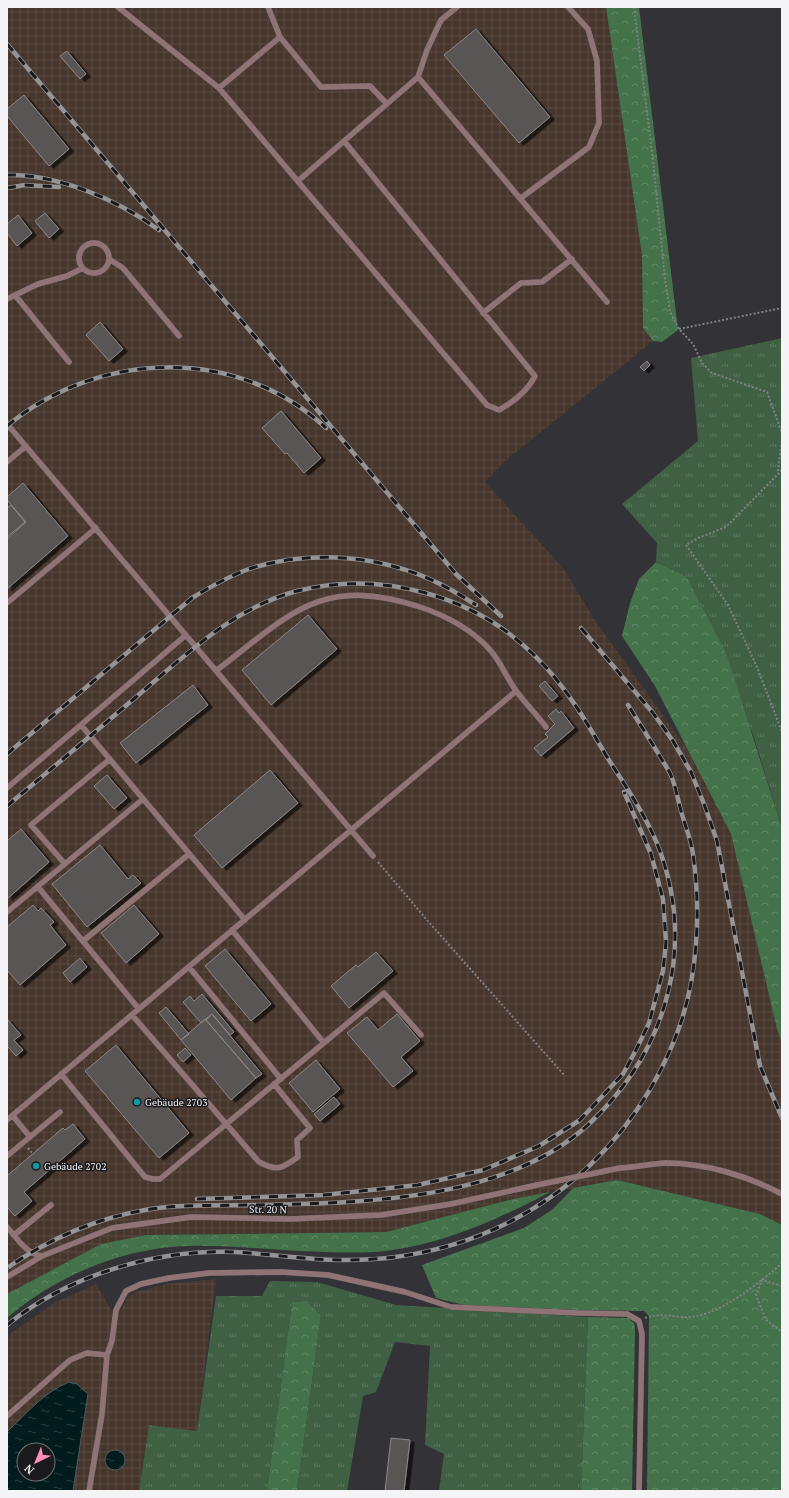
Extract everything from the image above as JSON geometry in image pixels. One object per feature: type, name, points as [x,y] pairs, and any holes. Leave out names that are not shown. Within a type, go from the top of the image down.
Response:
[{"type":"lane","points":[[118,7],[219,88],[299,180],[487,405],[499,410],[512,403],[531,384],[535,376],[344,141]]},
{"type":"lane","points":[[268,7],[280,36],[321,87],[370,86],[388,104]]},
{"type":"lane","points":[[299,180],[418,77],[427,50],[441,20],[457,7]]},
{"type":"lane","points":[[521,198],[589,147],[599,123],[597,61],[588,30],[568,7]]},
{"type":"lane","points":[[219,88],[280,36]]},
{"type":"lane","points":[[418,77],[607,302]]},
{"type":"lane","points":[[94,244],[103,246],[109,259],[105,268],[97,273],[87,271],[83,268],[80,255],[85,247],[94,244]]},
{"type":"lane","points":[[109,259],[123,268],[179,336]]},
{"type":"lane","points":[[483,313],[521,283],[542,282],[572,259]]},
{"type":"lane","points":[[7,299],[38,284],[67,276],[83,268]]},
{"type":"lane","points":[[15,295],[69,362]]},
{"type":"lane","points":[[7,424],[217,670],[373,856]]},
{"type":"lane","points":[[7,462],[26,446]]},
{"type":"lane","points":[[7,603],[96,528]]},
{"type":"lane","points":[[217,670],[266,630],[293,612],[326,600],[355,594],[411,604],[444,616],[461,626],[491,651],[503,666],[516,692],[546,727]]},
{"type":"lane","points":[[7,788],[186,635]]},
{"type":"lane","points":[[7,1120],[516,692]]},
{"type":"lane","points":[[81,725],[245,920]]},
{"type":"lane","points":[[65,864],[31,825],[110,759]]},
{"type":"lane","points":[[7,912],[143,799]]},
{"type":"lane","points":[[83,941],[189,854]]},
{"type":"lane","points":[[38,886],[139,1009]]},
{"type":"lane","points":[[232,930],[324,1043]]},
{"type":"lane","points":[[189,967],[281,1078]]},
{"type":"lane","points":[[62,1074],[146,1177],[153,1180],[160,1179],[384,993],[421,1035]]},
{"type":"lane","points":[[132,1015],[259,1162],[272,1168],[283,1168],[298,1157],[297,1140],[310,1128],[274,1084]]},
{"type":"lane","points":[[7,1156],[60,1112]]},
{"type":"lane","points":[[13,1116],[30,1137]]},
{"type":"lane","name":"Str. 20 N","points":[[7,1277],[42,1256],[112,1228],[191,1217],[290,1219],[382,1215],[451,1204],[620,1168],[666,1164],[702,1167],[745,1178],[782,1194]]},
{"type":"lane","points":[[14,1235],[51,1205]]},
{"type":"lane","points":[[7,1227],[30,1252],[42,1256]]},
{"type":"lane","points":[[89,1491],[102,1414],[108,1355],[112,1341],[116,1310],[126,1291],[141,1284],[169,1278],[209,1273],[281,1272],[328,1275],[405,1292],[452,1307],[626,1314],[639,1321],[642,1334],[639,1491]]},
{"type":"lane","points":[[7,1416],[70,1360],[87,1353],[108,1355]]},
{"type":"path","points":[[634,7],[653,161],[665,279],[670,311],[680,329],[693,344],[702,363],[712,373],[767,392],[782,433]]},
{"type":"path","points":[[680,329],[782,308]]},
{"type":"path","points":[[778,472],[782,440]]},
{"type":"path","points":[[782,470],[778,472],[726,527],[698,538],[686,545],[728,606],[757,667],[782,732]]},
{"type":"path","points":[[373,856],[427,920],[565,1076]]},
{"type":"path","points":[[639,1321],[651,1316],[663,1314],[696,1317],[716,1309],[762,1280],[782,1263]]},
{"type":"path","points":[[762,1280],[782,1286]]},
{"type":"path","points":[[762,1280],[756,1295],[766,1320],[782,1332]]},
{"type":"shaded area","points":[[7,7],[606,7],[642,256],[643,328],[653,341],[504,462],[485,482],[563,568],[596,622],[688,750],[731,834],[777,1029],[782,1044],[782,1225],[760,1214],[617,1180],[513,1199],[386,1232],[146,1235],[101,1244],[7,1294]]},
{"type":"shaded area","points":[[216,1279],[197,1431],[149,1425],[139,1491],[7,1491],[7,1336],[54,1303],[96,1284],[111,1310],[121,1310],[128,1297],[136,1292],[166,1284]]},
{"type":"green space","points":[[606,7],[639,7],[678,330],[662,342],[653,341],[643,328],[642,256]]},
{"type":"green space","points":[[782,338],[782,828],[753,735],[686,576],[656,562],[657,543],[622,504],[698,441],[691,358]]},
{"type":"green space","points":[[656,562],[686,576],[726,653],[782,828],[782,1044],[777,1029],[731,834],[655,686],[622,636],[630,603],[639,579]]},
{"type":"green space","points":[[617,1180],[760,1214],[782,1225],[782,1491],[647,1491],[649,1316],[644,1311],[573,1310],[464,1305],[436,1298],[422,1265],[524,1228],[553,1209],[573,1188]]},
{"type":"green space","points":[[550,1192],[511,1212],[471,1229],[429,1243],[408,1248],[386,1251],[331,1252],[187,1246],[138,1252],[91,1267],[68,1277],[26,1303],[7,1318],[7,1294],[101,1244],[146,1235],[386,1232],[513,1199]]},
{"type":"green space","points":[[270,1281],[317,1282],[396,1305],[588,1317],[581,1491],[439,1491],[444,1454],[425,1445],[430,1346],[395,1342],[376,1392],[363,1396],[347,1491],[297,1491],[321,1315],[307,1301],[292,1302],[267,1491],[139,1491],[149,1425],[197,1431],[216,1296],[262,1296]]},
{"type":"green space","points":[[307,1301],[321,1315],[297,1491],[267,1491],[292,1302]]},
{"type":"green space","points":[[588,1317],[628,1318],[634,1323],[632,1491],[581,1491]]},
{"type":"water","points":[[69,1382],[77,1384],[88,1394],[73,1491],[7,1491],[7,1432],[43,1397]]},
{"type":"water","points":[[111,1450],[119,1450],[125,1456],[125,1464],[119,1470],[111,1470],[105,1464],[105,1456]]},
{"type":"building","points":[[476,29],[550,117],[519,143],[444,55]]},
{"type":"building","points":[[67,51],[86,74],[80,79],[60,56]]},
{"type":"building","points":[[24,95],[69,149],[49,166],[7,116],[7,109]]},
{"type":"building","points":[[45,213],[59,229],[49,238],[35,221]]},
{"type":"building","points":[[18,215],[32,233],[17,246],[7,233],[7,224]]},
{"type":"building","points":[[100,322],[123,349],[109,361],[86,335]]},
{"type":"building","points":[[647,361],[650,365],[644,371],[640,367]]},
{"type":"building","points":[[281,411],[321,458],[304,473],[287,453],[285,454],[262,428]]},
{"type":"building","points":[[23,483],[68,536],[7,589],[7,539],[26,522],[7,500],[7,497]]},
{"type":"building","points":[[11,505],[25,522],[7,537],[7,508]]},
{"type":"building","points":[[308,615],[337,649],[271,705],[242,670]]},
{"type":"building","points":[[545,681],[558,696],[552,701],[539,686]]},
{"type":"building","points":[[193,685],[208,705],[136,763],[120,743]]},
{"type":"building","points":[[556,709],[559,713],[561,711],[574,728],[541,756],[534,748],[548,737],[545,734],[555,724],[548,716]]},
{"type":"building","points":[[270,770],[298,803],[222,868],[194,835]]},
{"type":"building","points":[[107,775],[127,798],[114,809],[94,786]]},
{"type":"building","points":[[21,829],[49,862],[7,899],[7,841]]},
{"type":"building","points":[[100,845],[128,879],[133,875],[141,883],[87,927],[52,884]]},
{"type":"building","points":[[33,905],[38,911],[41,908],[54,922],[50,925],[66,945],[20,985],[7,970],[7,927]]},
{"type":"building","points":[[134,905],[159,934],[126,963],[101,933]]},
{"type":"building","points":[[225,949],[271,1004],[251,1021],[205,966]]},
{"type":"building","points":[[376,952],[393,971],[349,1008],[331,986],[356,965],[358,967]]},
{"type":"building","points":[[80,958],[87,967],[70,982],[63,973]]},
{"type":"building","points":[[202,994],[234,1032],[230,1035],[212,1014],[201,1023],[183,1002],[190,996],[194,1001]]},
{"type":"building","points":[[166,1007],[189,1034],[181,1040],[159,1013]]},
{"type":"building","points":[[212,1014],[262,1074],[256,1078],[206,1020]]},
{"type":"building","points":[[397,1014],[420,1041],[401,1057],[413,1071],[393,1087],[347,1033],[367,1017],[378,1030]]},
{"type":"building","points":[[7,1019],[21,1035],[14,1040],[23,1050],[16,1056],[7,1046]]},
{"type":"building","points":[[205,1019],[256,1078],[231,1100],[181,1040]]},
{"type":"building","name":"Gebäude 2703","points":[[116,1045],[189,1133],[159,1158],[85,1071]]},
{"type":"building","points":[[185,1048],[191,1055],[183,1062],[177,1055]]},
{"type":"building","points":[[316,1060],[340,1089],[313,1112],[289,1083]]},
{"type":"building","points":[[334,1097],[340,1104],[320,1121],[314,1114]]},
{"type":"building","name":"Gebäude 2702","points":[[73,1124],[85,1139],[24,1192],[32,1201],[15,1216],[7,1207],[7,1176],[63,1128],[65,1130]]},
{"type":"building","points":[[391,1438],[410,1440],[404,1491],[385,1491]]},
{"type":"railway","points":[[7,44],[456,574],[501,616]]},
{"type":"railway","points":[[7,175],[46,179],[87,191],[125,209],[159,230]]},
{"type":"railway","points":[[7,188],[25,185],[59,187]]},
{"type":"railway","points":[[7,426],[43,401],[83,383],[124,371],[167,367],[210,371],[251,382],[290,401],[326,428]]},
{"type":"railway","points":[[7,754],[192,598],[220,582],[249,569],[297,559],[322,557],[372,561],[420,575],[446,587],[476,605]]},
{"type":"railway","points":[[7,806],[192,649],[231,621],[252,609],[297,591],[329,585],[361,584],[393,586],[425,593],[455,603],[484,617],[511,635],[546,667],[583,717],[651,830],[668,879],[674,918],[674,956],[668,993],[656,1029],[639,1063],[616,1095],[589,1124],[555,1150],[516,1169],[474,1183],[429,1193],[384,1199],[338,1202],[171,1207],[126,1214],[90,1225],[56,1239],[7,1268]]},
{"type":"railway","points":[[581,628],[653,713],[673,741],[691,772],[717,841],[760,1066],[782,1118]]},
{"type":"railway","points":[[7,1325],[31,1307],[85,1279],[114,1269],[174,1255],[205,1252],[235,1252],[342,1260],[399,1257],[452,1245],[502,1225],[548,1199],[590,1165],[626,1125],[656,1079],[679,1028],[685,1008],[694,964],[696,942],[697,897],[693,854],[675,786],[667,768],[628,705]]},
{"type":"railway","points":[[197,1199],[324,1195],[418,1185],[483,1170],[539,1146],[580,1120],[623,1074],[649,1023],[663,971],[666,942],[663,899],[651,854],[624,792]]},
{"type":"place","name":"Gebäude 2703","points":[[137,1102]]},
{"type":"place","name":"Gebäude 2702","points":[[36,1166]]}]
